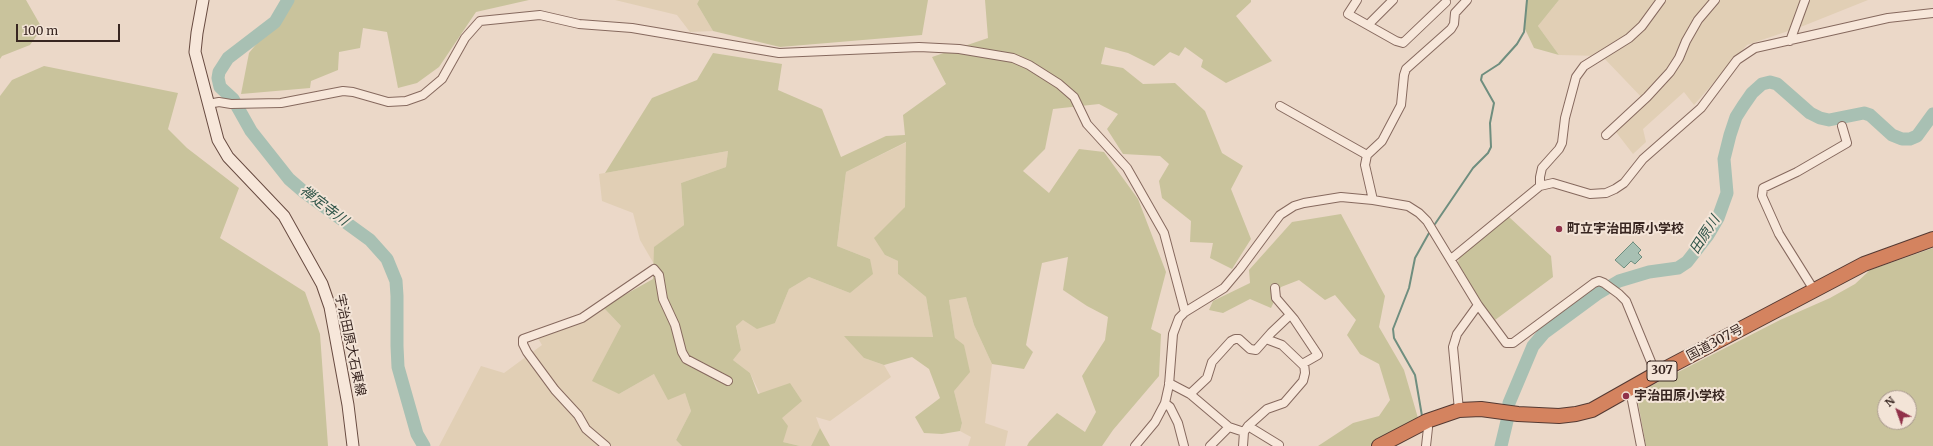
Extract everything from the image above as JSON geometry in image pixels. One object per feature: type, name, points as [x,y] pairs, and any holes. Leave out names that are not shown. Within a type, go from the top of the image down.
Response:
[{"type":"highway","name":"国道307号","points":[[1379,446],[1427,421],[1459,410],[1482,409],[1518,414],[1568,415],[1592,410],[1656,374],[1864,264],[1933,239]]},
{"type":"main road","name":"宇治田原大石東線","points":[[204,0],[197,33],[195,52],[218,140],[228,157],[284,216],[322,284],[330,306],[348,405],[353,446]]},
{"type":"street","points":[[1357,0],[1348,14],[1396,41],[1403,43],[1446,1],[1455,13]]},
{"type":"street","points":[[1368,25],[1393,0]]},
{"type":"street","points":[[1373,200],[1365,165],[1367,155],[1382,141],[1401,105],[1406,69],[1451,29],[1454,24],[1455,13],[1467,0]]},
{"type":"street","points":[[1540,186],[1542,168],[1559,149],[1562,143],[1565,118],[1576,77],[1584,66],[1629,38],[1642,26],[1661,0]]},
{"type":"street","points":[[1606,135],[1647,97],[1670,72],[1679,58],[1686,41],[1698,20],[1716,0]]},
{"type":"street","points":[[1790,41],[1802,12],[1805,0]]},
{"type":"street","points":[[1451,259],[1540,186],[1554,184],[1590,194],[1606,194],[1616,189],[1624,183],[1643,159],[1701,108],[1737,60],[1755,48],[1888,18],[1933,13]]},
{"type":"street","points":[[208,104],[219,102],[234,104],[280,103],[343,90],[388,102],[406,101],[423,95],[442,79],[465,38],[480,22],[540,15],[579,24],[632,28],[779,54],[919,47],[959,49],[1013,58],[1029,65],[1059,84],[1074,97],[1087,124],[1127,168],[1164,233],[1185,312]]},
{"type":"street","points":[[1280,106],[1367,155]]},
{"type":"street","points":[[1814,290],[1779,234],[1762,196],[1763,188],[1798,172],[1847,143],[1842,126]]},
{"type":"street","points":[[1135,446],[1155,422],[1165,403],[1169,383],[1173,334],[1179,318],[1185,312],[1224,288],[1240,269],[1280,214],[1294,206],[1341,197],[1373,200],[1408,206],[1419,213],[1427,221],[1478,305],[1504,342],[1511,344],[1594,283],[1599,281],[1605,283],[1623,298],[1628,305],[1656,374]]},
{"type":"street","points":[[606,446],[586,428],[578,415],[554,390],[527,352],[523,344],[523,339],[529,335],[539,334],[558,325],[582,318],[654,269],[659,275],[663,299],[675,325],[682,352],[686,359],[728,381]]},
{"type":"street","points":[[1275,288],[1276,298],[1318,355],[1306,361],[1303,365]]},
{"type":"street","points":[[1459,410],[1453,347],[1457,334],[1478,305]]},
{"type":"street","points":[[1190,394],[1207,378],[1211,371],[1212,362],[1231,341],[1235,338],[1239,339],[1253,351],[1259,348],[1290,315]]},
{"type":"street","points":[[1243,446],[1246,429],[1264,410],[1284,403],[1303,381],[1305,373],[1303,365],[1282,345],[1266,339]]},
{"type":"street","points":[[1169,383],[1190,394],[1229,427],[1246,429],[1279,445]]},
{"type":"street","points":[[1630,390],[1641,446]]},
{"type":"street","points":[[1165,403],[1170,407],[1178,423],[1184,446]]},
{"type":"street","points":[[1426,446],[1428,428],[1427,421]]},
{"type":"street","points":[[1210,446],[1229,427]]},
{"type":"shaded area","points":[[0,0],[26,0],[42,28],[30,45],[2,56],[0,59]]},
{"type":"shaded area","points":[[292,0],[529,0],[476,12],[439,67],[417,83],[398,88],[387,32],[363,28],[360,48],[339,52],[338,70],[311,81],[310,88],[241,94],[249,53]]},
{"type":"shaded area","points":[[615,0],[699,0],[697,4],[713,31],[690,32],[677,15]]},
{"type":"shaded area","points":[[699,0],[928,0],[922,35],[780,47],[713,31],[697,4]]},
{"type":"shaded area","points":[[985,0],[1251,0],[1251,2],[1236,16],[1272,61],[1226,83],[1201,67],[1203,60],[1185,47],[1179,56],[1170,52],[1154,66],[1128,53],[1105,47],[1101,64],[1123,68],[1143,84],[1175,83],[1205,111],[1222,153],[1243,166],[1231,189],[1251,239],[1232,269],[1210,258],[1213,243],[1190,242],[1191,221],[1162,198],[1159,181],[1169,164],[1160,156],[1123,154],[1107,129],[1118,114],[1099,104],[1053,109],[1045,149],[1023,171],[1049,193],[1079,149],[1104,152],[1138,199],[1166,272],[1151,329],[1161,334],[1159,376],[1113,430],[1102,446],[1027,446],[1029,442],[1057,413],[1085,432],[1096,412],[1082,376],[1105,340],[1108,317],[1087,306],[1063,290],[1068,257],[1042,263],[1026,345],[1033,352],[1024,369],[992,364],[974,325],[966,297],[949,300],[955,338],[964,345],[970,372],[954,391],[962,423],[960,431],[942,434],[924,433],[915,417],[940,398],[929,369],[912,357],[884,365],[864,358],[844,336],[933,337],[926,297],[898,274],[898,261],[885,255],[874,238],[905,207],[906,142],[846,172],[837,246],[870,259],[873,274],[850,293],[809,277],[789,289],[775,323],[757,329],[743,320],[736,326],[741,350],[733,360],[750,373],[758,394],[790,383],[802,401],[782,418],[788,426],[783,442],[800,446],[682,446],[676,440],[691,411],[685,393],[668,400],[654,374],[619,394],[592,381],[621,326],[603,307],[653,279],[654,247],[684,225],[681,183],[726,167],[728,151],[605,173],[652,98],[697,80],[713,53],[782,64],[778,90],[822,109],[841,157],[886,136],[905,135],[903,115],[946,84],[932,57],[988,38]]},
{"type":"shaded area","points":[[1526,0],[1559,0],[1538,26],[1559,55],[1534,48],[1525,29]]},
{"type":"shaded area","points":[[1559,0],[1868,0],[1803,26],[1747,45],[1694,105],[1684,92],[1643,129],[1646,142],[1633,154],[1616,132],[1647,103],[1602,56],[1559,55],[1538,26]]},
{"type":"shaded area","points":[[44,66],[178,93],[168,129],[187,148],[239,188],[220,238],[305,292],[320,334],[328,446],[0,446],[0,96],[12,80]]},
{"type":"shaded area","points":[[907,142],[905,207],[885,255],[898,261],[898,274],[926,297],[933,337],[864,358],[884,365],[891,377],[830,421],[816,417],[820,428],[811,446],[800,446],[783,442],[750,373],[733,360],[741,350],[736,325],[743,320],[775,323],[789,289],[809,277],[850,293],[870,259],[837,246],[846,172]]},
{"type":"shaded area","points":[[728,151],[726,167],[681,183],[684,225],[655,247],[654,264],[640,240],[633,213],[602,201],[599,174]]},
{"type":"shaded area","points":[[1341,214],[1385,296],[1379,327],[1404,370],[1418,418],[1371,446],[1318,446],[1353,423],[1379,416],[1390,400],[1379,364],[1360,354],[1347,335],[1356,320],[1335,295],[1325,300],[1299,280],[1281,287],[1271,308],[1250,299],[1223,313],[1209,310],[1213,301],[1250,283],[1249,270],[1292,222]]},
{"type":"shaded area","points":[[1508,216],[1551,256],[1553,277],[1495,320],[1481,302],[1458,263],[1459,257]]},
{"type":"shaded area","points":[[1633,242],[1641,250],[1638,253],[1642,257],[1635,264],[1631,261],[1624,268],[1615,260]]},
{"type":"shaded area","points":[[1933,248],[1933,446],[1646,446],[1637,397],[1641,391],[1780,320],[1830,298],[1855,284],[1870,270]]},
{"type":"shaded area","points":[[966,297],[974,325],[992,364],[985,423],[1008,431],[1005,446],[968,446],[971,437],[960,431],[962,423],[954,391],[955,338],[949,300]]},
{"type":"shaded area","points":[[603,307],[621,326],[619,394],[654,374],[685,393],[691,411],[676,440],[682,446],[439,446],[481,366],[504,373],[542,345],[536,335]]},
{"type":"shaded area","points":[[820,428],[830,446],[811,446]]},
{"type":"waterway","name":"禅定寺川","points":[[288,0],[275,22],[228,58],[219,72],[218,78],[220,87],[233,99],[251,131],[289,179],[304,192],[370,240],[387,259],[396,281],[398,367],[417,434],[424,446]]},
{"type":"waterway","points":[[1435,224],[1473,168],[1488,153],[1491,147],[1490,123],[1494,103],[1481,80],[1482,75],[1499,64],[1517,44],[1524,32],[1527,0]]},
{"type":"waterway","name":"田原川","points":[[1509,403],[1533,346],[1544,333],[1597,294],[1619,281],[1649,272],[1678,268],[1687,262],[1708,235],[1718,218],[1727,193],[1724,159],[1730,135],[1736,117],[1752,93],[1762,84],[1770,82],[1777,84],[1810,113],[1820,118],[1829,120],[1864,113],[1870,115],[1892,135],[1902,139],[1910,139],[1917,136],[1933,114]]},
{"type":"waterway","points":[[1422,416],[1415,375],[1394,338],[1393,329],[1409,288],[1415,258],[1429,233]]},
{"type":"waterway","name":"田原川","points":[[1501,446],[1507,421]]},
{"type":"place","name":"町立宇治田原小学校","points":[[1559,229]]},
{"type":"place","name":"宇治田原小学校","points":[[1626,396]]}]
